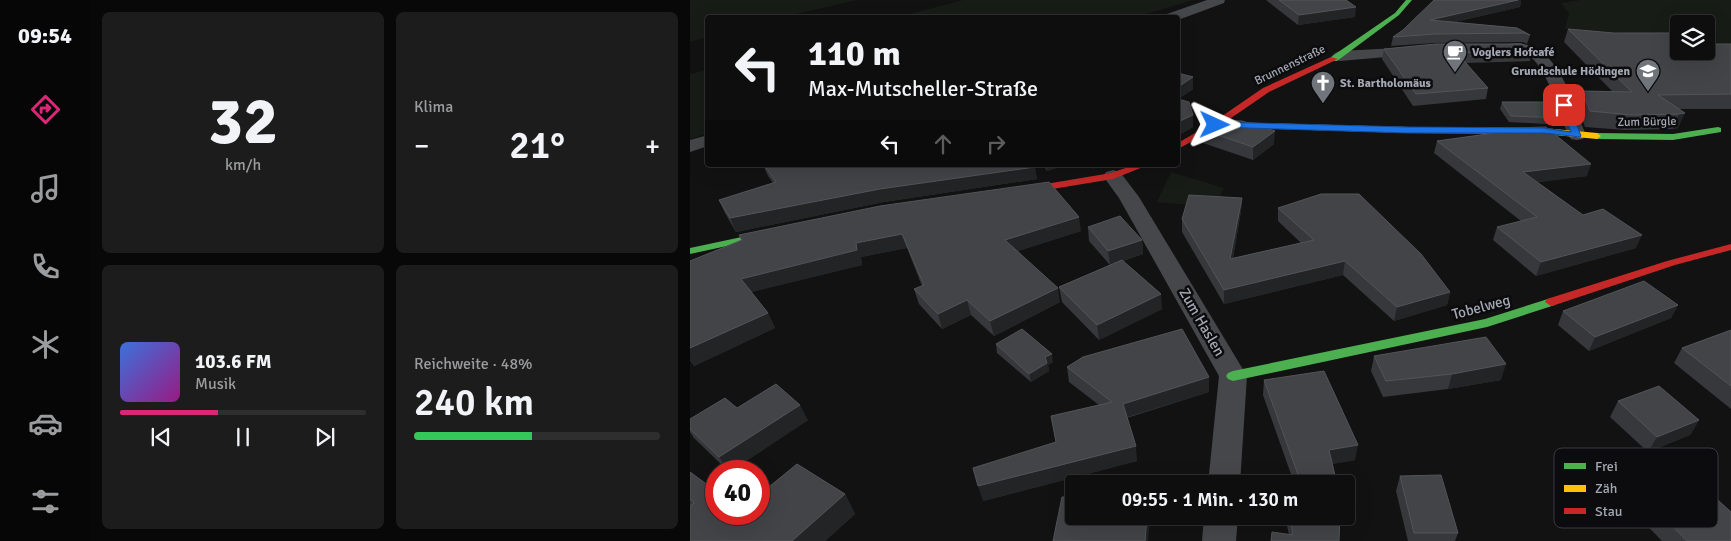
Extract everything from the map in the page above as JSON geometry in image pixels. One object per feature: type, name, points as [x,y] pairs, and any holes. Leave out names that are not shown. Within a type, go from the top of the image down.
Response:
[{"type":"street","points":[[1177,15],[1218,0]]},
{"type":"street","name":"Brunnenstraße","points":[[1180,145],[1215,125],[1266,90],[1340,56],[1397,14],[1409,0]]},
{"type":"street","points":[[1490,48],[1523,48],[1533,51],[1540,58],[1552,75],[1577,136]]},
{"type":"street","points":[[1340,56],[1434,49]]},
{"type":"street","name":"Zum Bürgle","points":[[1215,125],[1544,131],[1577,136],[1674,137],[1718,130]]},
{"type":"street","points":[[690,146],[705,141]]},
{"type":"street","points":[[1005,193],[1114,176],[1138,167]]},
{"type":"street","name":"Zum Haslen","points":[[1114,176],[1129,197],[1233,376]]},
{"type":"street","points":[[690,251],[793,229]]},
{"type":"street","name":"Tobelweg","points":[[1233,376],[1487,323],[1671,264],[1731,247]]},
{"type":"street","points":[[1225,475],[1233,376]]},
{"type":"street","points":[[1219,541],[1220,525]]},
{"type":"shaded area","points":[[690,0],[857,0],[792,15],[705,15],[705,38],[690,42]]},
{"type":"shaded area","points":[[963,0],[1194,0],[1143,15],[907,15]]},
{"type":"shaded area","points":[[1580,0],[1731,0],[1731,51],[1715,51],[1715,15],[1670,15],[1670,36],[1565,29],[1569,13],[1561,3]]},
{"type":"shaded area","points":[[705,70],[705,135],[690,139],[690,74]]},
{"type":"shaded area","points":[[1171,172],[1224,188],[1214,207],[1157,202]]},
{"type":"building","points":[[1279,0],[1346,0],[1356,7],[1299,15]]},
{"type":"building","points":[[1434,0],[1518,0],[1430,20],[1517,28],[1530,35],[1525,33],[1435,34],[1393,37],[1403,30]]},
{"type":"building","points":[[1568,29],[1614,33],[1670,33],[1670,60],[1715,60],[1715,44],[1731,44],[1731,94],[1658,95],[1685,113],[1631,115],[1590,111],[1582,91],[1632,92]]},
{"type":"building","points":[[1436,44],[1522,44],[1532,50],[1457,53],[1488,88],[1416,94],[1384,49]]},
{"type":"building","points":[[1180,74],[1193,77],[1180,86]]},
{"type":"building","points":[[1180,100],[1189,102],[1193,115],[1180,121]]},
{"type":"building","points":[[1502,102],[1558,102],[1563,118],[1511,116]]},
{"type":"building","points":[[1220,120],[1242,121],[1275,131],[1253,147],[1203,130]]},
{"type":"building","points":[[1546,127],[1591,164],[1523,172],[1583,215],[1603,209],[1642,235],[1541,262],[1497,227],[1537,217],[1437,141],[1516,130],[1514,128]]},
{"type":"building","points":[[765,167],[1035,167],[880,189],[730,218],[719,200],[776,182]]},
{"type":"building","points":[[1049,182],[1079,217],[1005,240],[1058,288],[990,321],[967,300],[938,314],[914,289],[924,285],[902,234],[856,243],[857,250],[741,279],[768,313],[690,348],[690,261],[742,240],[739,235],[880,206]]},
{"type":"building","points":[[1321,194],[1359,194],[1421,254],[1450,292],[1397,307],[1345,261],[1224,290],[1182,219],[1189,195],[1242,198],[1230,259],[1314,240],[1278,208]]},
{"type":"building","points":[[1120,216],[1142,240],[1108,251],[1088,227]]},
{"type":"building","points":[[1122,260],[1161,294],[1097,325],[1059,287]]},
{"type":"building","points":[[1644,281],[1678,305],[1595,337],[1563,311]]},
{"type":"building","points":[[1022,329],[1052,354],[1045,357],[1047,363],[1029,374],[996,344]]},
{"type":"building","points":[[1182,329],[1209,377],[1123,404],[1136,446],[978,486],[973,468],[1056,442],[1051,416],[1112,402],[1067,367],[1083,357]]},
{"type":"building","points":[[1731,330],[1731,386],[1682,348]]},
{"type":"building","points":[[1486,337],[1506,364],[1452,374],[1386,381],[1374,356]]},
{"type":"building","points":[[1324,371],[1358,445],[1329,450],[1335,475],[1298,475],[1264,380]]},
{"type":"building","points":[[776,384],[800,405],[719,457],[690,429],[690,419],[725,398],[737,408]]},
{"type":"building","points":[[1659,386],[1699,420],[1657,437],[1618,401]]},
{"type":"building","points":[[797,464],[845,494],[792,541],[690,541],[690,506],[694,503],[690,499],[690,472],[705,483],[705,525],[770,525],[770,486]]},
{"type":"building","points":[[1441,475],[1458,533],[1414,533],[1400,476]]},
{"type":"building","points":[[1062,497],[1065,497],[1065,525],[1146,525],[1145,541],[1053,541]]},
{"type":"building","points":[[1718,500],[1731,512],[1731,541],[1687,541],[1674,528],[1718,528]]},
{"type":"building","points":[[1291,525],[1340,525],[1339,541],[1271,541],[1272,532],[1293,535]]},
{"type":"traffic: fast","points":[[1334,59],[1397,14],[1409,0]]},
{"type":"traffic: fast","points":[[1597,136],[1673,137],[1718,130]]},
{"type":"traffic: fast","points":[[690,251],[779,232]]},
{"type":"traffic: fast","points":[[1233,376],[1487,323],[1551,302]]},
{"type":"traffic: slow","points":[[1221,125],[1408,130],[1544,131],[1597,136]]},
{"type":"traffic: jam","points":[[1180,145],[1215,125],[1266,90],[1334,59]]},
{"type":"traffic: jam","points":[[1016,192],[1113,176],[1138,167]]},
{"type":"traffic: jam","points":[[1551,302],[1671,263],[1731,247]]},
{"type":"place","name":"Voglers Hofcafé","points":[[1455,73]]},
{"type":"place","name":"Grundschule Hödingen","points":[[1648,92]]},
{"type":"place","name":"St. Bartholomäus","points":[[1323,104]]},
{"type":"route","points":[[1215,125],[1544,131],[1577,136],[1564,105]]}]
